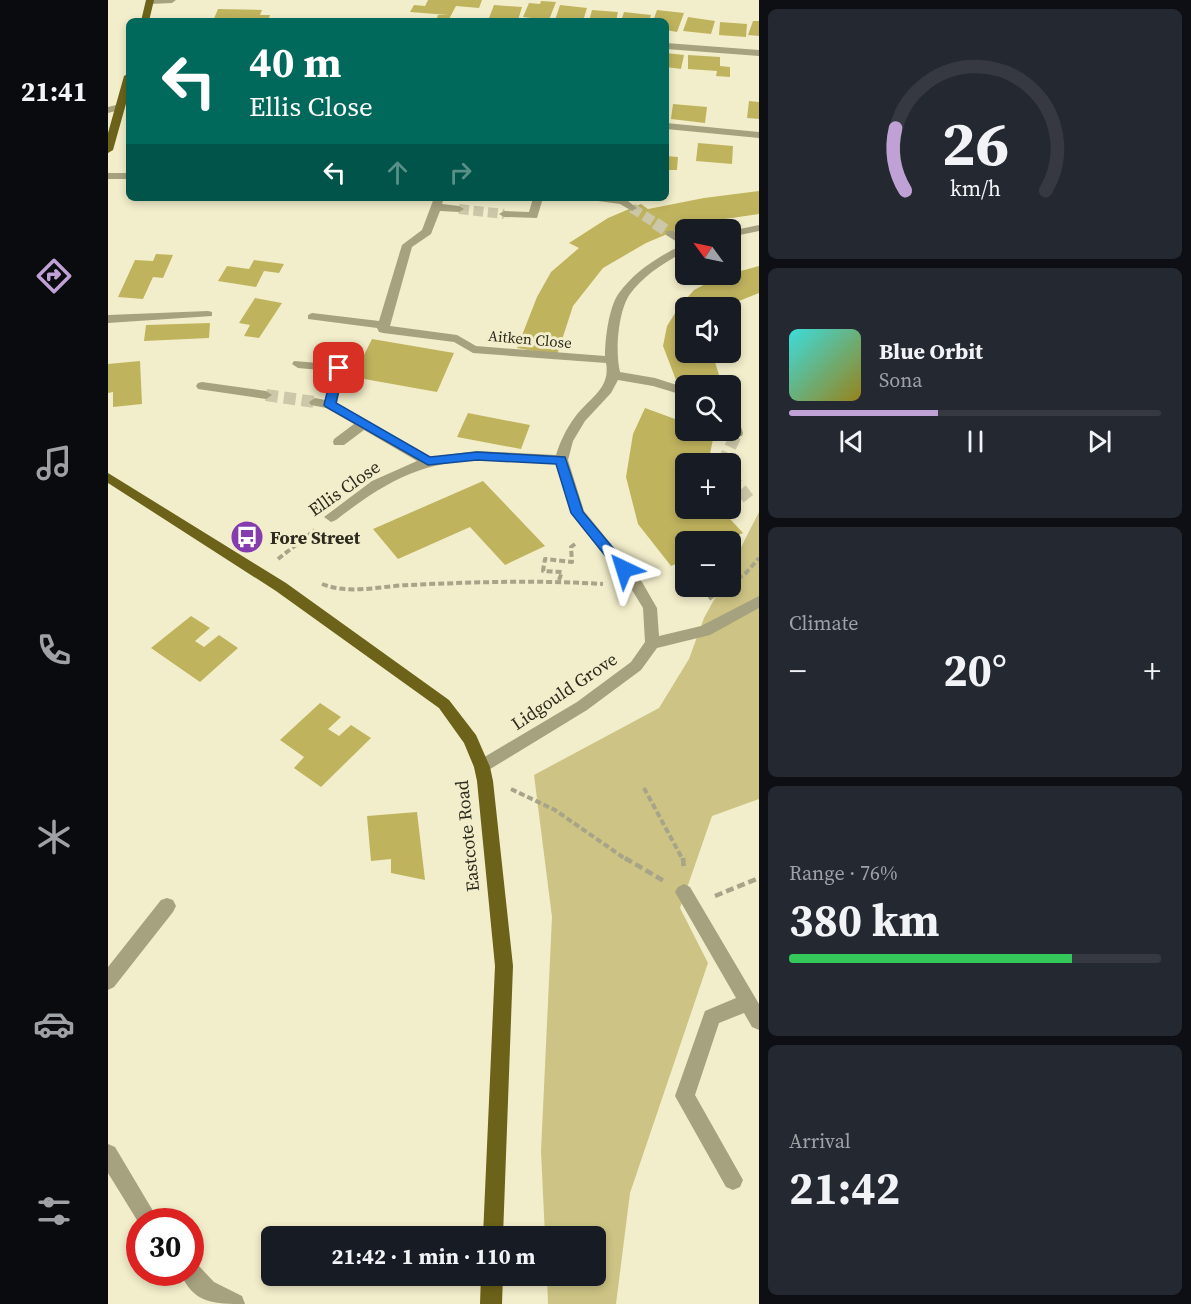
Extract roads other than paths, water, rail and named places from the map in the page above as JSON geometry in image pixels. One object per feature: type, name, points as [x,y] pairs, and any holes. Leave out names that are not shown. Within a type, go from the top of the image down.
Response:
[{"type":"main road","points":[[146,18],[150,0]]},
{"type":"main road","points":[[108,150],[126,86]]},
{"type":"main road","name":"Eastcote Road","points":[[108,477],[281,587],[444,704],[470,740],[483,771],[504,966],[493,1226]]},
{"type":"main road","points":[[491,1304],[492,1286]]},
{"type":"street","points":[[150,0],[172,0]]},
{"type":"street","points":[[669,46],[759,53]]},
{"type":"street","points":[[108,110],[120,107]]},
{"type":"street","points":[[669,126],[759,135]]},
{"type":"street","points":[[108,176],[126,176]]},
{"type":"street","points":[[504,214],[533,216],[536,201]]},
{"type":"street","points":[[623,201],[632,208]]},
{"type":"street","points":[[384,325],[407,245],[428,232],[437,203],[459,209]]},
{"type":"street","points":[[741,232],[759,228]]},
{"type":"street","points":[[670,233],[675,237]]},
{"type":"street","points":[[675,251],[639,278],[623,295],[615,316],[611,338],[611,360],[615,375],[608,390],[580,419],[567,441],[561,460],[578,513],[637,586],[650,608],[652,643],[705,631],[759,601]]},
{"type":"street","points":[[108,319],[208,314]]},
{"type":"street","name":"Aitken Close","points":[[312,317],[384,325],[383,329],[457,339],[473,349],[611,360]]},
{"type":"street","points":[[298,364],[339,368],[330,405]]},
{"type":"street","points":[[615,375],[655,382],[675,388]]},
{"type":"street","points":[[202,386],[266,395]]},
{"type":"street","name":"Ellis Close","points":[[315,402],[330,405],[428,461]]},
{"type":"street","points":[[339,442],[364,423]]},
{"type":"street","name":"Ellis Close","points":[[331,517],[374,486],[402,471],[428,461],[477,456],[561,460]]},
{"type":"street","name":"Lidgould Grove","points":[[483,771],[582,706],[636,666],[652,643]]},
{"type":"street","points":[[688,899],[759,1021]]},
{"type":"street","points":[[108,981],[167,906]]},
{"type":"street","points":[[732,1180],[685,1096],[712,1017],[748,1002]]},
{"type":"street","points":[[108,1154],[141,1208]]},
{"type":"street","points":[[203,1286],[234,1304]]},
{"type":"tunnel","points":[[632,208],[657,224]]},
{"type":"tunnel","points":[[459,209],[504,214]]},
{"type":"tunnel","points":[[655,223],[670,233]]},
{"type":"tunnel","points":[[266,395],[315,402]]},
{"type":"tunnel","points":[[727,453],[733,441]]},
{"type":"tunnel","points":[[741,489],[750,501]]},
{"type":"place","name":"Fore Street","points":[[247,537]]}]
